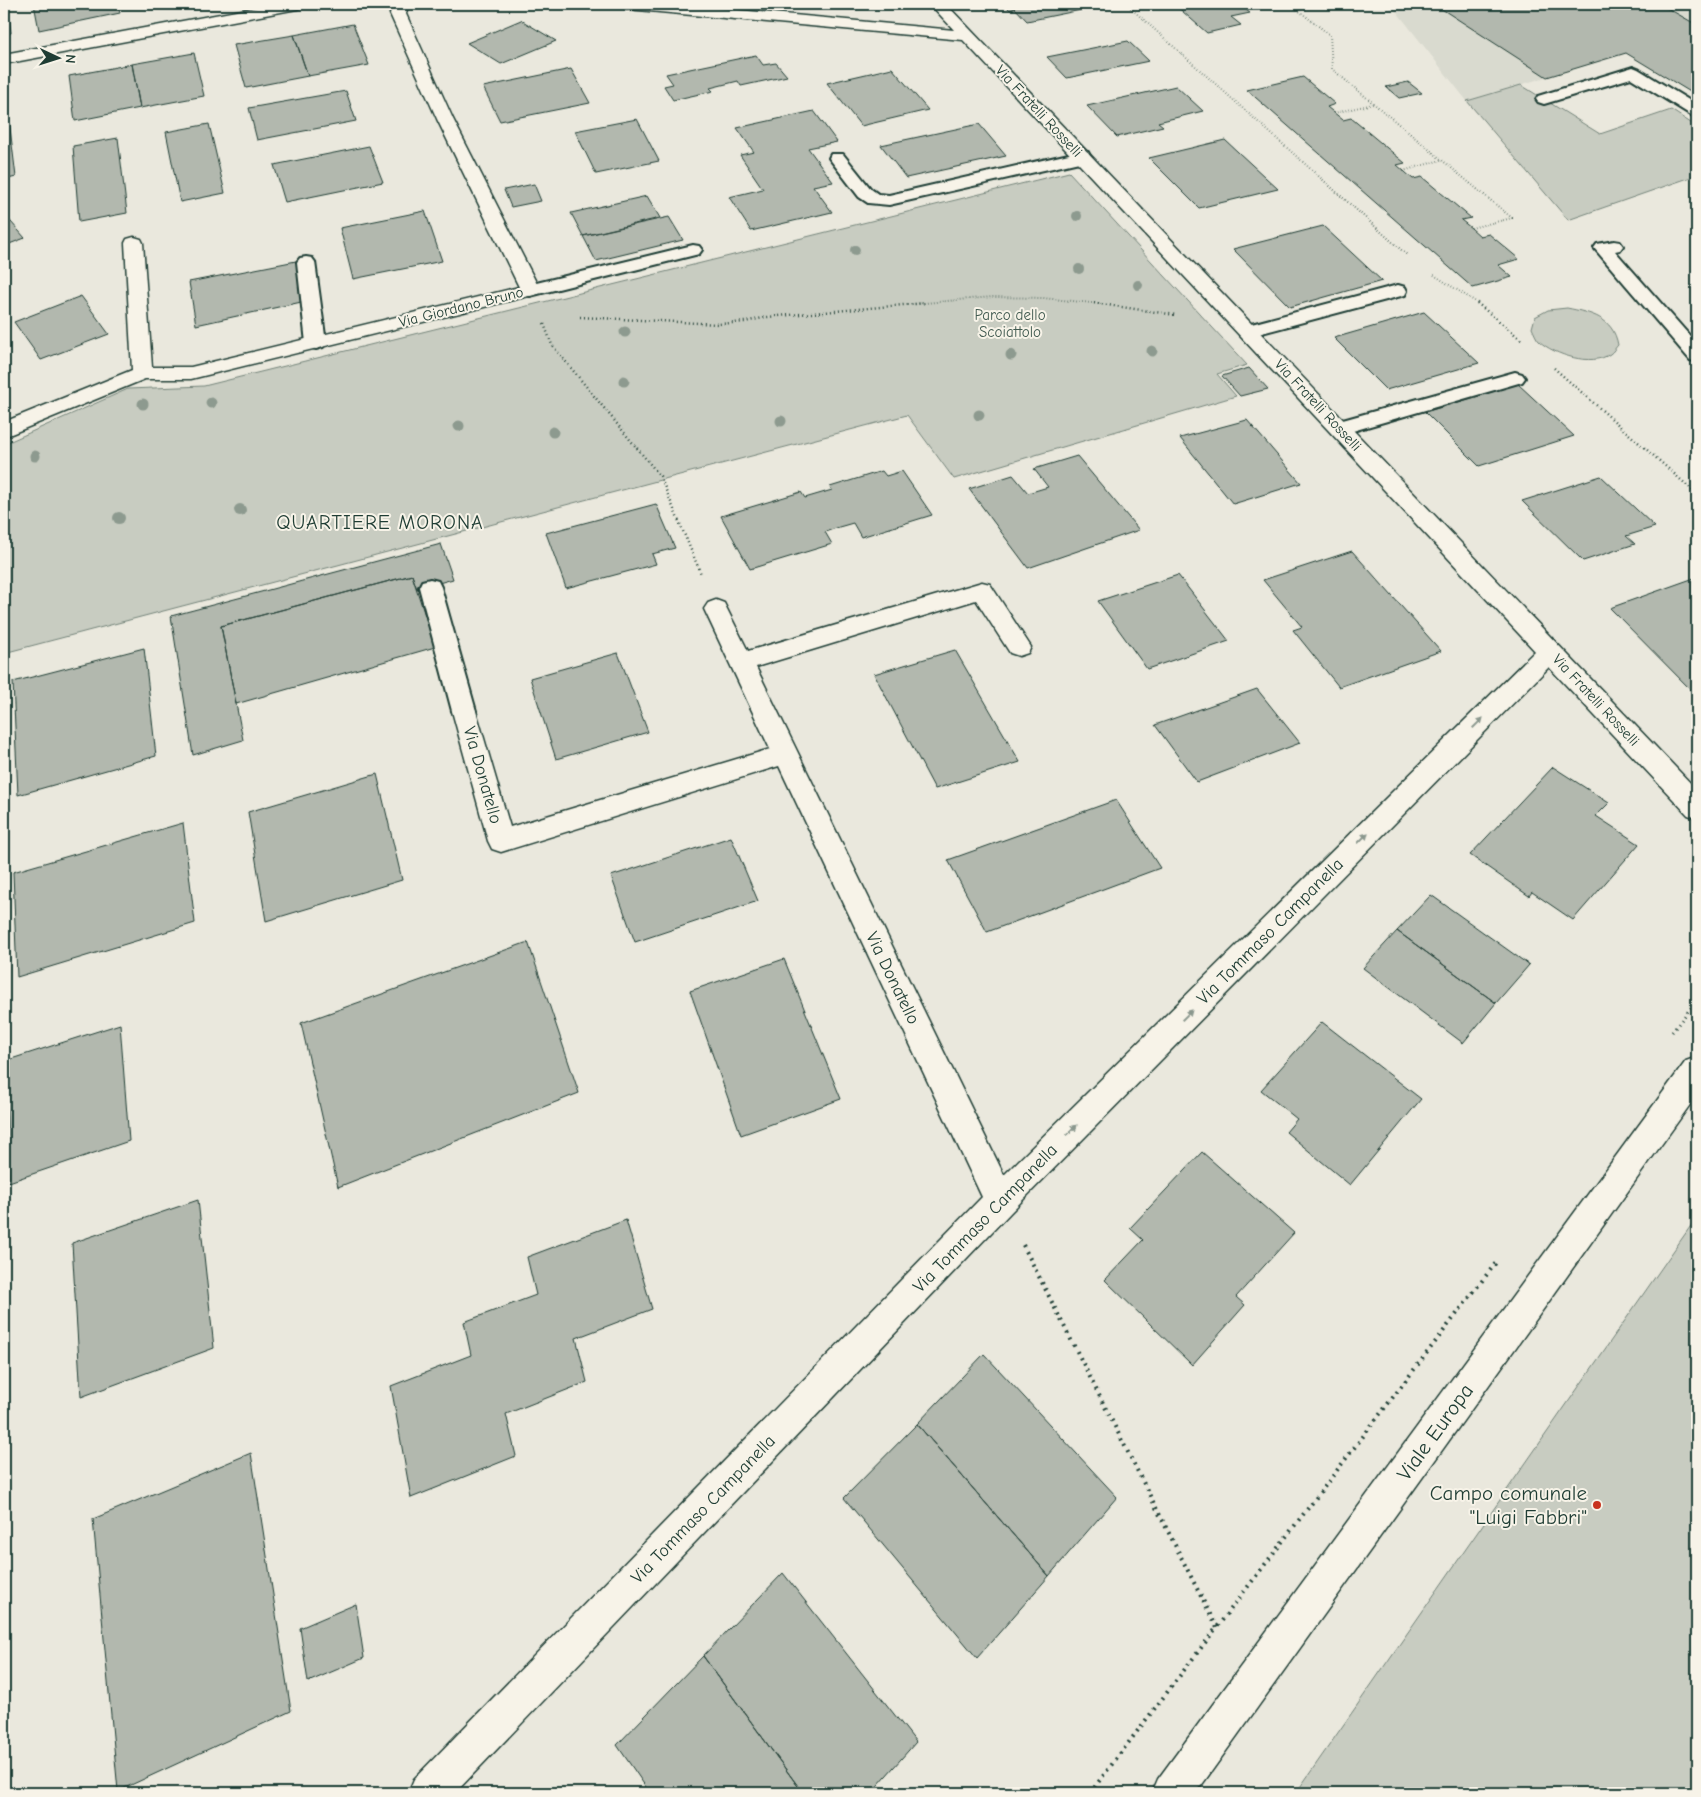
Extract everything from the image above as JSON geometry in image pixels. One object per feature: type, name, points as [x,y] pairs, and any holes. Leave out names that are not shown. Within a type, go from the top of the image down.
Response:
[{"type":"street","points":[[4,59],[298,4]]},
{"type":"street","name":"Via Giordano Bruno","points":[[4,430],[142,373],[191,373],[530,290],[445,118],[398,14],[400,4]]},
{"type":"street","points":[[627,4],[968,36]]},
{"type":"street","name":"Via Fratelli Rosselli","points":[[938,4],[1697,807]]},
{"type":"street","points":[[134,243],[142,373]]},
{"type":"street","points":[[742,662],[982,590],[1019,647]]},
{"type":"street","name":"Via Donatello","points":[[716,609],[1000,1201]]},
{"type":"street","name":"Via Tommaso Campanella","points":[[428,1793],[1000,1201],[1550,651]]},
{"type":"street","name":"Via Donatello","points":[[464,711],[502,841],[786,754]]},
{"type":"street","name":"Viale Europa","points":[[1172,1793],[1697,1071]]},
{"type":"lane","points":[[1544,99],[1633,72],[1697,112]]},
{"type":"lane","points":[[837,158],[865,193],[874,199],[889,200],[1082,156]]},
{"type":"lane","points":[[1614,246],[1603,248],[1697,356]]},
{"type":"lane","points":[[530,290],[692,250]]},
{"type":"lane","points":[[306,262],[316,343]]},
{"type":"lane","points":[[1243,326],[1398,291]]},
{"type":"lane","points":[[1332,421],[1498,366]]},
{"type":"lane","points":[[1332,421],[1515,378]]},
{"type":"lane","points":[[430,587],[464,711]]},
{"type":"path","points":[[1126,4],[1412,259]]},
{"type":"path","points":[[1290,4],[1330,36],[1332,69],[1512,218],[1470,228]]},
{"type":"path","points":[[1334,113],[1374,104]]},
{"type":"path","points":[[1403,170],[1442,160]]},
{"type":"path","points":[[1427,271],[1485,308],[1529,346]]},
{"type":"path","points":[[530,290],[552,345],[660,476],[716,609]]},
{"type":"path","points":[[539,312],[567,316],[719,324],[745,322],[767,317],[1003,298],[1087,302],[1243,326]]},
{"type":"path","points":[[1551,366],[1697,494]]},
{"type":"path","points":[[1667,1039],[1697,1000]]},
{"type":"path","points":[[1000,1201],[1217,1628]]},
{"type":"path","points":[[1090,1793],[1499,1259]]},
{"type":"shaded area","points":[[1382,4],[1697,4],[1697,31],[1467,101],[1397,12]]},
{"type":"green space","points":[[1521,85],[1600,134],[1671,110],[1697,127],[1697,175],[1568,220],[1467,101]]},
{"type":"green space","name":"Parco dello Scoiattolo","points":[[1069,172],[1247,365],[1217,374],[1236,396],[954,479],[907,415],[4,653],[4,444],[128,389],[204,386]]},
{"type":"green space","points":[[1567,308],[1584,312],[1606,322],[1611,328],[1618,345],[1610,354],[1602,358],[1584,359],[1563,355],[1539,341],[1532,328],[1535,317],[1548,310]]},
{"type":"green space","name":"Campo comunale \"Luigi Fabbri\"","points":[[1697,1217],[1697,1793],[1296,1793]]},
{"type":"building","points":[[4,4],[8,4],[11,33],[4,34]]},
{"type":"building","points":[[34,4],[117,4],[120,13],[39,30]]},
{"type":"building","points":[[1004,4],[1086,4],[1091,8],[1027,21],[1015,8],[1010,10]]},
{"type":"building","points":[[1174,4],[1238,4],[1250,13],[1231,17],[1241,25],[1207,33]]},
{"type":"building","points":[[1434,4],[1660,4],[1697,25],[1697,96],[1626,53],[1547,77]]},
{"type":"building","points":[[521,20],[556,41],[501,64],[467,43]]},
{"type":"building","points":[[353,24],[369,65],[308,76],[294,35]]},
{"type":"building","points":[[294,35],[308,76],[246,88],[234,45]]},
{"type":"building","points":[[1128,41],[1149,61],[1067,78],[1047,57]]},
{"type":"building","points":[[194,53],[204,96],[140,108],[132,64]]},
{"type":"building","points":[[756,55],[763,65],[776,63],[787,76],[741,86],[738,81],[710,88],[713,91],[673,100],[664,86],[673,84],[666,74]]},
{"type":"building","points":[[132,64],[140,108],[75,121],[69,76]]},
{"type":"building","points":[[892,68],[928,110],[861,126],[827,83]]},
{"type":"building","points":[[571,69],[590,103],[500,121],[483,87]]},
{"type":"building","points":[[1303,77],[1335,104],[1327,107],[1343,120],[1351,118],[1405,163],[1397,165],[1413,179],[1422,177],[1471,218],[1461,220],[1480,236],[1489,234],[1519,259],[1498,265],[1512,277],[1473,288],[1247,90]]},
{"type":"building","points":[[1408,82],[1422,93],[1399,98],[1386,87]]},
{"type":"building","points":[[4,83],[10,128],[4,130]]},
{"type":"building","points":[[1176,86],[1203,111],[1158,122],[1163,126],[1117,137],[1087,106]]},
{"type":"building","points":[[346,91],[356,121],[257,140],[249,108]]},
{"type":"building","points":[[814,111],[837,142],[808,148],[833,182],[813,186],[832,212],[751,231],[729,197],[763,189],[740,155],[754,152],[737,128]]},
{"type":"building","points":[[637,119],[659,161],[596,174],[575,131]]},
{"type":"building","points":[[209,124],[225,193],[180,202],[166,132]]},
{"type":"building","points":[[979,124],[1006,156],[906,178],[881,145]]},
{"type":"building","points":[[10,128],[16,177],[4,180],[4,130]]},
{"type":"building","points":[[118,138],[127,213],[79,222],[73,146]]},
{"type":"building","points":[[1225,140],[1278,189],[1199,208],[1149,158]]},
{"type":"building","points":[[369,146],[383,182],[285,202],[274,165]]},
{"type":"building","points":[[534,184],[541,201],[511,207],[504,190]]},
{"type":"building","points":[[647,196],[660,218],[583,236],[571,213]]},
{"type":"building","points":[[425,211],[442,261],[353,279],[340,228]]},
{"type":"building","points":[[4,214],[25,238],[4,246]]},
{"type":"building","points":[[669,217],[683,240],[596,261],[583,236]]},
{"type":"building","points":[[1323,226],[1382,281],[1290,307],[1233,249]]},
{"type":"building","points":[[296,261],[306,301],[196,325],[189,282]]},
{"type":"building","points":[[81,296],[109,334],[41,360],[14,322]]},
{"type":"building","points":[[1424,312],[1479,363],[1386,390],[1334,338]]},
{"type":"building","points":[[1249,368],[1268,389],[1240,396],[1222,376]]},
{"type":"building","points":[[1518,384],[1574,436],[1479,466],[1425,412]]},
{"type":"building","points":[[1247,420],[1301,483],[1233,504],[1180,438]]},
{"type":"building","points":[[1077,456],[1139,530],[1028,568],[969,489],[1013,475],[1028,493],[1048,487],[1034,469]]},
{"type":"building","points":[[882,471],[886,476],[902,471],[932,515],[861,537],[853,523],[839,527],[825,532],[832,544],[750,569],[721,516],[801,492],[805,498],[832,490],[830,487]]},
{"type":"building","points":[[1601,476],[1655,527],[1626,536],[1635,544],[1583,561],[1522,501]]},
{"type":"building","points":[[656,504],[675,548],[652,554],[656,564],[566,588],[546,533]]},
{"type":"building","points":[[441,544],[453,579],[417,589],[412,575],[221,626],[243,740],[193,755],[171,616]]},
{"type":"building","points":[[1352,551],[1441,651],[1339,687],[1293,630],[1302,627],[1263,580]]},
{"type":"building","points":[[412,575],[435,647],[236,704],[221,626]]},
{"type":"building","points":[[1178,575],[1229,641],[1147,669],[1098,601]]},
{"type":"building","points":[[1697,577],[1697,696],[1610,608]]},
{"type":"building","points":[[144,648],[156,756],[18,795],[13,682]]},
{"type":"building","points":[[955,650],[1020,762],[935,789],[874,674]]},
{"type":"building","points":[[618,653],[648,732],[556,759],[530,678]]},
{"type":"building","points":[[1257,689],[1300,743],[1197,782],[1155,725]]},
{"type":"building","points":[[1553,767],[1609,803],[1596,816],[1639,844],[1573,920],[1532,892],[1529,896],[1470,855]]},
{"type":"building","points":[[377,774],[402,880],[266,921],[248,812]]},
{"type":"building","points":[[1116,800],[1160,868],[987,932],[948,860]]},
{"type":"building","points":[[183,823],[195,923],[17,977],[13,872]]},
{"type":"building","points":[[731,837],[758,901],[635,942],[611,876]]},
{"type":"building","points":[[1431,895],[1529,965],[1496,1003],[1397,931]]},
{"type":"building","points":[[1397,931],[1496,1003],[1463,1043],[1363,968]]},
{"type":"building","points":[[528,942],[579,1093],[338,1187],[301,1023]]},
{"type":"building","points":[[784,959],[841,1099],[741,1135],[690,991]]},
{"type":"building","points":[[1322,1022],[1421,1099],[1350,1185],[1286,1132],[1297,1119],[1261,1090]]},
{"type":"building","points":[[120,1024],[129,1141],[9,1182],[5,1061]]},
{"type":"building","points":[[1202,1152],[1294,1233],[1236,1297],[1245,1305],[1192,1365],[1105,1280],[1143,1240],[1130,1228]]},
{"type":"building","points":[[198,1200],[214,1348],[81,1397],[72,1243]]},
{"type":"building","points":[[626,1220],[652,1309],[576,1338],[587,1382],[506,1414],[516,1456],[411,1498],[391,1386],[471,1355],[464,1322],[536,1295],[527,1257]]},
{"type":"building","points":[[984,1354],[1117,1497],[1049,1576],[917,1424]]},
{"type":"building","points":[[917,1424],[1049,1576],[977,1658],[844,1498]]},
{"type":"building","points":[[251,1453],[291,1711],[118,1791],[93,1519]]},
{"type":"building","points":[[783,1573],[916,1742],[871,1793],[803,1793],[703,1656]]},
{"type":"building","points":[[356,1604],[364,1658],[308,1682],[300,1628]]},
{"type":"building","points":[[703,1656],[803,1793],[650,1793],[617,1745]]},
{"type":"place","name":"Campo comunale \"Luigi Fabbri\"","points":[[1597,1505]]},
{"type":"district","name":"QUARTIERE MORONA","points":[[380,522]]}]
